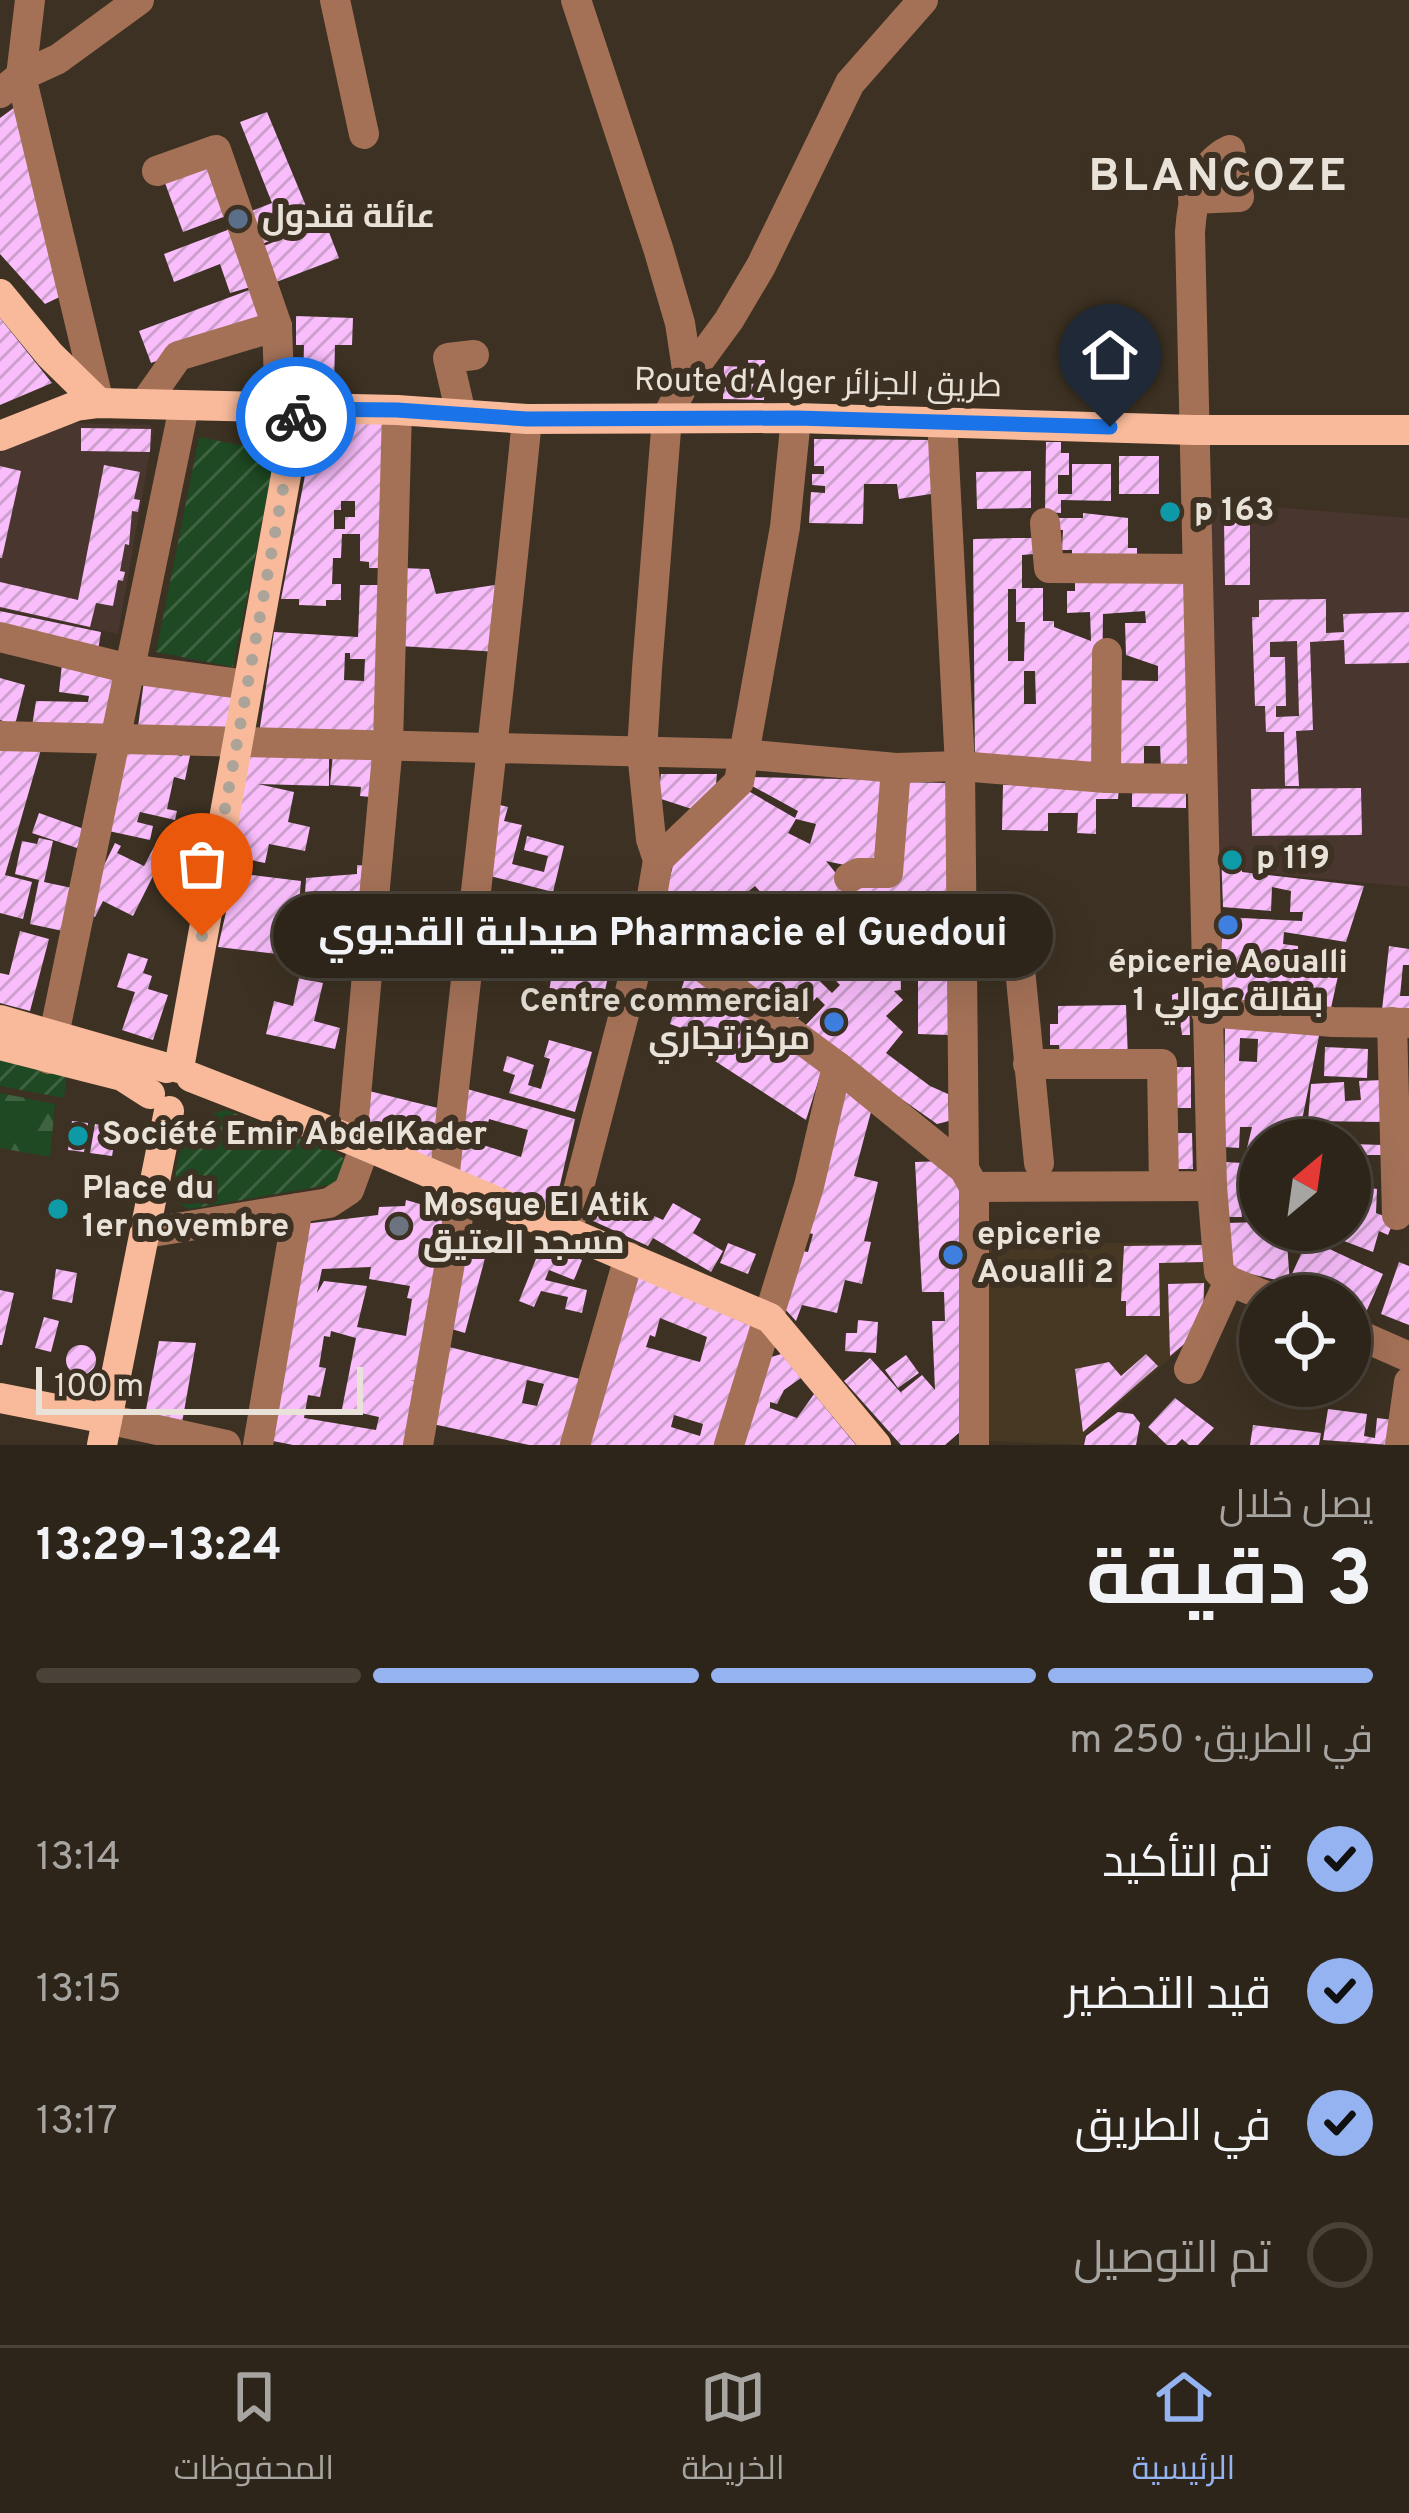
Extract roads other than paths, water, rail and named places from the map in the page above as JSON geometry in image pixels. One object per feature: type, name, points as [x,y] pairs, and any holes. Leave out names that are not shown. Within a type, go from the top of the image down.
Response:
[{"type":"main road","points":[[0,294],[50,355],[99,403]]},
{"type":"main road","name":"Route d'Alger طريق الجزائر","points":[[0,436],[64,410],[99,403],[397,410],[527,419],[796,418],[1194,430],[1409,430]]},
{"type":"main road","points":[[0,1398],[104,1432],[239,740],[289,409]]},
{"type":"main road","points":[[0,1020],[128,1078],[171,1084],[359,1143],[770,1318],[875,1445]]},
{"type":"main road","points":[[0,1045],[51,1047]]},
{"type":"street","points":[[10,85],[58,58],[139,0]]},
{"type":"street","points":[[335,0],[364,134]]},
{"type":"street","points":[[577,0],[658,248],[680,323],[688,376]]},
{"type":"street","points":[[567,1234],[647,926],[658,860],[651,839],[642,752],[667,417],[688,376],[761,266],[850,83],[923,0]]},
{"type":"street","points":[[19,18],[10,85],[99,403]]},
{"type":"street","points":[[157,171],[216,151],[277,326],[289,409]]},
{"type":"street","points":[[1192,199],[1212,1186],[1216,1264],[1229,1281],[1239,1285]]},
{"type":"street","points":[[145,403],[178,356],[277,326]]},
{"type":"street","points":[[461,414],[448,358],[474,355]]},
{"type":"street","points":[[51,1047],[184,407]]},
{"type":"street","points":[[146,1233],[339,1199],[357,1174],[388,744],[397,410]]},
{"type":"street","points":[[658,860],[739,782],[785,527],[796,418]]},
{"type":"street","points":[[418,1445],[453,1185],[471,921],[494,748],[527,419]]},
{"type":"street","points":[[942,421],[960,766],[974,1445]]},
{"type":"street","points":[[1046,523],[1049,568],[1196,569]]},
{"type":"street","points":[[0,638],[130,669],[248,685]]},
{"type":"street","points":[[1106,778],[1107,653]]},
{"type":"street","points":[[0,736],[741,754],[896,768],[960,766],[1106,778],[1201,778]]},
{"type":"street","points":[[849,878],[858,873],[888,873],[896,768]]},
{"type":"street","points":[[961,914],[991,914],[1010,924],[1017,938],[1039,1163]]},
{"type":"street","points":[[647,926],[837,1066],[969,1178],[1212,1186]]},
{"type":"street","points":[[1206,1012],[1401,1022],[1396,1215]]},
{"type":"street","points":[[1028,1064],[1162,1064],[1164,1186]]},
{"type":"street","points":[[729,1445],[809,1186],[837,1066]]},
{"type":"street","points":[[258,1445],[298,1208]]},
{"type":"street","points":[[575,1445],[628,1257]]},
{"type":"street","points":[[1189,1369],[1229,1281]]},
{"type":"street","points":[[1371,1340],[1409,1357]]},
{"type":"street","points":[[1400,1445],[1409,1382]]},
{"type":"street","points":[[104,1432],[226,1445]]},
{"type":"place","name":"عائلة قندول","points":[[238,219]]},
{"type":"place","name":"p 163","points":[[1170,512]]},
{"type":"place","name":"p 119","points":[[1232,860]]},
{"type":"place","name":"épicerie Aoualli 1 بقالة عوالي","points":[[1228,925]]},
{"type":"place","name":"Pharmacie el Guedoui صيدلية القديوي","points":[[202,936]]},
{"type":"place","name":"Centre commercial مركز تجاري","points":[[834,1022]]},
{"type":"place","name":"Société Emir AbdelKader","points":[[78,1136]]},
{"type":"place","name":"Place du 1er novembre","points":[[58,1209]]},
{"type":"place","name":"Mosque El Atik مسجد العتيق","points":[[399,1226]]},
{"type":"place","name":"epicerie Aoualli 2","points":[[953,1255]]},
{"type":"district","name":"BLANCOZE","points":[[1219,178]]}]
